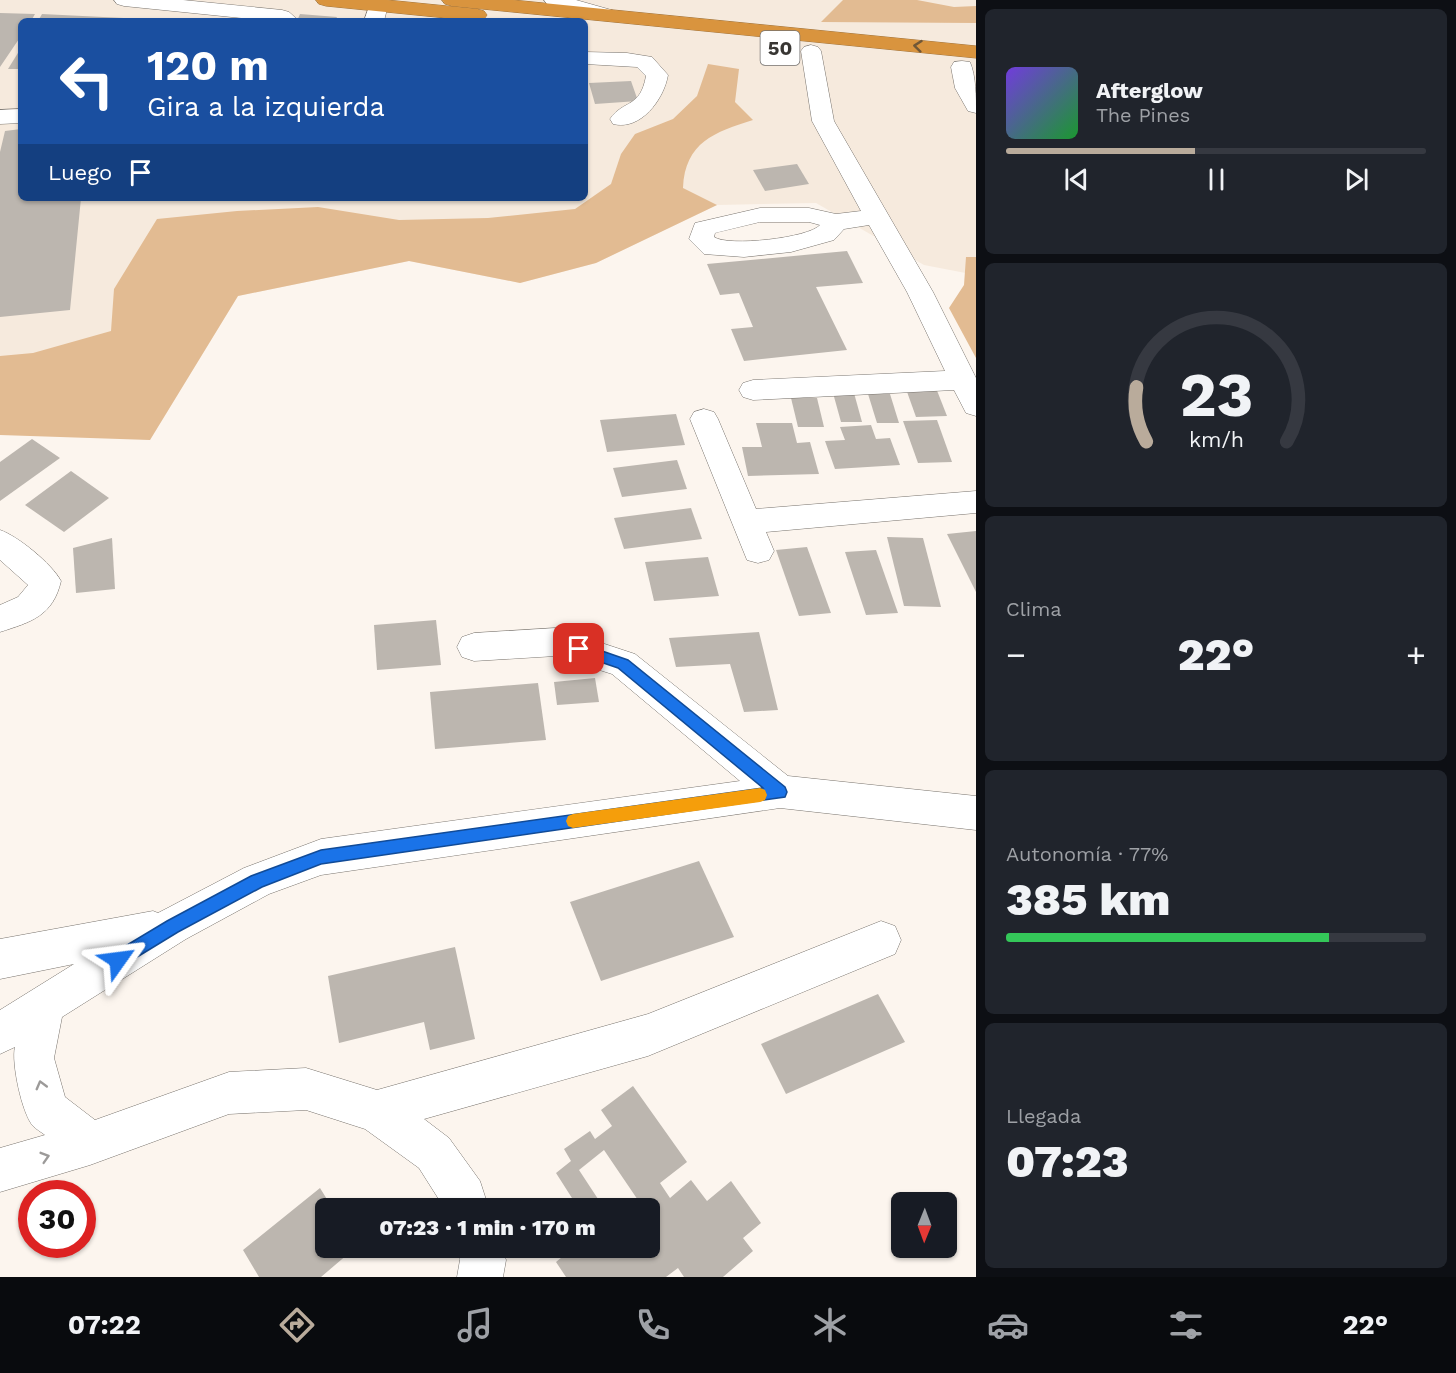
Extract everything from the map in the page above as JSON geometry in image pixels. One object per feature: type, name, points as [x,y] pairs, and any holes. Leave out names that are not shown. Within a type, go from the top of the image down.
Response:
[{"type":"highway","points":[[326,0],[376,13],[475,18]]},
{"type":"highway","name":"50","points":[[452,0],[608,15],[971,63]]},
{"type":"highway","name":"50","points":[[588,27],[811,51],[971,63]]},
{"type":"street","points":[[124,0],[285,18]]},
{"type":"street","points":[[554,0],[608,15]]},
{"type":"street","points":[[811,51],[823,121],[920,292],[976,406]]},
{"type":"street","points":[[588,58],[627,59],[644,62],[657,75],[655,91],[643,106],[621,119]]},
{"type":"street","points":[[971,63],[966,88],[976,106]]},
{"type":"street","points":[[0,117],[18,116]]},
{"type":"street","points":[[836,222],[876,217]]},
{"type":"street","points":[[753,390],[962,381]]},
{"type":"street","points":[[704,419],[758,551]]},
{"type":"street","points":[[747,522],[976,502]]},
{"type":"street","points":[[0,542],[45,581],[43,595],[30,607],[0,619]]},
{"type":"street","points":[[474,647],[556,642],[623,664],[780,792]]},
{"type":"street","points":[[0,1033],[172,926],[257,881],[321,857],[780,792],[976,813]]},
{"type":"street","points":[[0,959],[172,926]]},
{"type":"street","points":[[377,1111],[648,1035],[881,940]]},
{"type":"street","points":[[45,1004],[33,1058],[47,1110],[90,1143]]},
{"type":"street","points":[[0,1170],[90,1143],[229,1093],[306,1089],[377,1111],[434,1153],[464,1198]]},
{"type":"street","points":[[480,1277],[482,1258]]},
{"type":"shaded area","points":[[0,0],[976,0],[976,275],[924,265],[816,203],[717,205],[596,263],[520,283],[409,261],[238,296],[150,440],[0,424]]},
{"type":"shaded area","points":[[843,0],[917,0],[954,7],[976,6],[976,23],[821,22]]},
{"type":"shaded area","points":[[708,64],[739,69],[735,102],[753,120],[726,129],[704,141],[689,160],[683,188],[717,205],[596,263],[520,283],[409,261],[238,296],[150,440],[0,435],[0,356],[33,353],[111,331],[114,289],[157,219],[237,211],[318,207],[399,220],[488,218],[575,209],[611,184],[621,154],[635,134],[673,119],[697,96]]},
{"type":"shaded area","points":[[966,257],[976,257],[976,358],[949,308],[964,285]]},
{"type":"building","points":[[0,13],[35,14],[33,18],[18,18],[18,40],[0,67]]},
{"type":"building","points":[[42,14],[124,18],[40,18]]},
{"type":"building","points":[[300,14],[337,17],[336,18],[298,18]]},
{"type":"building","points":[[18,53],[18,69],[8,69]]},
{"type":"building","points":[[631,81],[638,101],[595,104],[589,83]]},
{"type":"building","points":[[18,129],[18,201],[81,201],[70,310],[0,317],[0,152],[5,131]]},
{"type":"building","points":[[797,164],[809,184],[765,191],[753,170]]},
{"type":"building","points":[[847,251],[863,283],[816,287],[847,350],[744,361],[731,329],[753,327],[739,293],[720,295],[707,264]]},
{"type":"building","points":[[936,388],[947,416],[916,417],[906,389]]},
{"type":"building","points":[[833,393],[854,393],[862,422],[841,422]]},
{"type":"building","points":[[868,394],[890,394],[899,423],[877,423]]},
{"type":"building","points":[[791,398],[817,398],[824,427],[798,427]]},
{"type":"building","points":[[676,414],[685,445],[607,452],[600,420]]},
{"type":"building","points":[[937,420],[952,462],[918,463],[903,421]]},
{"type":"building","points":[[756,423],[792,423],[797,443],[810,442],[819,474],[748,476],[742,447],[762,447]]},
{"type":"building","points":[[871,425],[876,439],[890,438],[900,465],[835,469],[825,441],[845,440],[840,427]]},
{"type":"building","points":[[32,439],[60,458],[0,501],[0,462]]},
{"type":"building","points":[[677,460],[687,489],[622,497],[613,468]]},
{"type":"building","points":[[71,471],[109,498],[64,532],[25,505]]},
{"type":"building","points":[[691,508],[702,539],[624,549],[614,518]]},
{"type":"building","points":[[976,531],[976,592],[947,534]]},
{"type":"building","points":[[887,537],[923,538],[941,607],[904,606]]},
{"type":"building","points":[[112,538],[115,589],[76,593],[73,548]]},
{"type":"building","points":[[807,547],[831,613],[799,616],[776,550]]},
{"type":"building","points":[[876,550],[898,613],[866,615],[845,552]]},
{"type":"building","points":[[708,557],[719,596],[654,601],[645,562]]},
{"type":"building","points":[[436,620],[441,665],[377,670],[374,625]]},
{"type":"building","points":[[759,632],[778,710],[744,712],[730,664],[676,667],[669,638]]},
{"type":"building","points":[[595,678],[599,702],[557,705],[554,682]]},
{"type":"building","points":[[538,683],[546,740],[435,749],[430,692]]},
{"type":"building","points":[[699,861],[734,937],[601,981],[570,902]]},
{"type":"building","points":[[455,947],[475,1039],[430,1050],[424,1022],[339,1043],[328,976]]},
{"type":"building","points":[[878,994],[905,1042],[786,1094],[761,1044]]},
{"type":"building","points":[[633,1086],[687,1162],[660,1183],[670,1198],[691,1180],[707,1201],[731,1181],[761,1223],[743,1238],[753,1251],[723,1277],[684,1277],[678,1268],[666,1277],[566,1277],[556,1262],[561,1258],[660,1258],[660,1198],[637,1198],[604,1150],[579,1170],[597,1198],[572,1198],[556,1173],[571,1161],[564,1149],[590,1131],[595,1139],[612,1126],[601,1110]]},
{"type":"building","points":[[320,1188],[326,1198],[315,1198],[315,1258],[343,1258],[321,1277],[259,1277],[243,1250]]},
{"type":"slow traffic","points":[[573,821],[760,795]]},
{"type":"route","points":[[118,960],[172,926],[257,881],[321,857],[780,792],[623,664],[579,649]]}]
